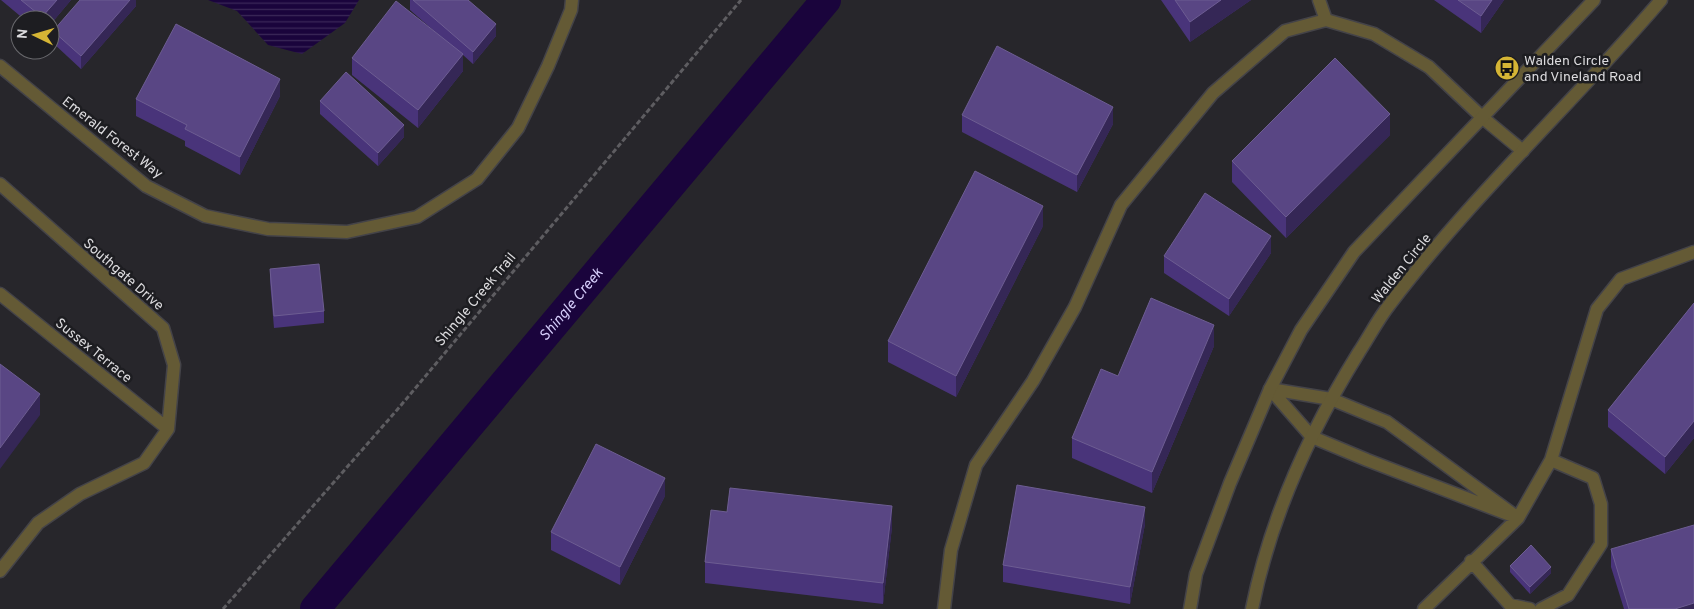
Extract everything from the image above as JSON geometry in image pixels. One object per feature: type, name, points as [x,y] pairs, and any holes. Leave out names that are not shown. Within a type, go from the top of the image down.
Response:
[{"type":"street","name":"Emerald Forest Way","points":[[0,66],[146,186],[205,216],[268,229],[347,232],[417,217],[477,178],[518,128],[548,66],[571,10],[572,0]]},
{"type":"street","points":[[1319,0],[1326,20]]},
{"type":"street","points":[[1190,609],[1196,574],[1226,492],[1270,389],[1300,330],[1354,252],[1594,0]]},
{"type":"street","name":"Walden Circle","points":[[1252,609],[1257,586],[1286,495],[1312,436],[1331,399],[1389,305],[1461,218],[1623,44],[1661,0]]},
{"type":"street","points":[[944,609],[950,550],[976,465],[1033,381],[1075,306],[1121,205],[1213,93],[1285,31],[1326,20],[1374,34],[1429,67],[1483,118],[1523,151]]},
{"type":"street","name":"Southgate Drive","points":[[0,184],[163,328],[174,365],[168,429],[144,463],[80,494],[38,523],[0,571]]},
{"type":"street","points":[[1424,609],[1471,561],[1518,518],[1551,460],[1597,309],[1621,279],[1694,252]]},
{"type":"street","name":"Sussex Terrace","points":[[0,294],[168,429]]},
{"type":"street","points":[[1270,389],[1331,399],[1387,422],[1518,518]]},
{"type":"street","points":[[1270,389],[1312,436],[1367,460],[1518,518]]},
{"type":"street","points":[[1541,609],[1568,595],[1601,544],[1601,504],[1593,478],[1551,460]]},
{"type":"street","points":[[1471,561],[1510,605],[1530,609]]},
{"type":"path","name":"Shingle Creek Trail","points":[[224,609],[397,410],[741,0]]},
{"type":"shaded area","points":[[208,0],[359,0],[345,23],[302,54],[268,45],[237,11]]},
{"type":"building","points":[[21,0],[57,0],[48,10],[33,10]]},
{"type":"building","points":[[80,0],[130,0],[81,56],[60,37],[60,23]]},
{"type":"building","points":[[413,0],[468,0],[496,24],[473,52]]},
{"type":"building","points":[[1175,0],[1221,0],[1190,22]]},
{"type":"building","points":[[1458,0],[1492,0],[1481,16]]},
{"type":"building","points":[[396,1],[463,54],[418,110],[352,58]]},
{"type":"building","points":[[176,24],[280,79],[240,157],[185,129],[187,125],[136,99]]},
{"type":"building","points":[[997,46],[1113,107],[1077,175],[962,115]]},
{"type":"building","points":[[1335,58],[1390,114],[1286,217],[1232,161]]},
{"type":"building","points":[[346,72],[404,125],[378,153],[320,101]]},
{"type":"building","points":[[975,171],[1043,206],[956,376],[888,341]]},
{"type":"building","points":[[1205,193],[1271,236],[1229,299],[1164,256]]},
{"type":"building","points":[[319,264],[324,311],[274,316],[270,269]]},
{"type":"building","points":[[1151,298],[1214,325],[1152,472],[1072,438],[1101,369],[1118,376]]},
{"type":"building","points":[[1694,303],[1694,421],[1665,457],[1608,410]]},
{"type":"building","points":[[0,364],[40,394],[0,448]]},
{"type":"building","points":[[596,444],[665,478],[620,567],[551,532]]},
{"type":"building","points":[[1017,485],[1145,507],[1130,587],[1003,565]]},
{"type":"building","points":[[730,488],[892,506],[883,583],[705,562],[711,510],[727,512]]},
{"type":"building","points":[[1694,525],[1694,603],[1675,609],[1629,609],[1611,549]]},
{"type":"building","points":[[1531,545],[1551,567],[1530,587],[1510,566]]},
{"type":"waterway","name":"Shingle Creek","points":[[315,609],[826,0]]},
{"type":"place","name":"Walden Circle and Vineland Road","points":[[1507,68]]}]
